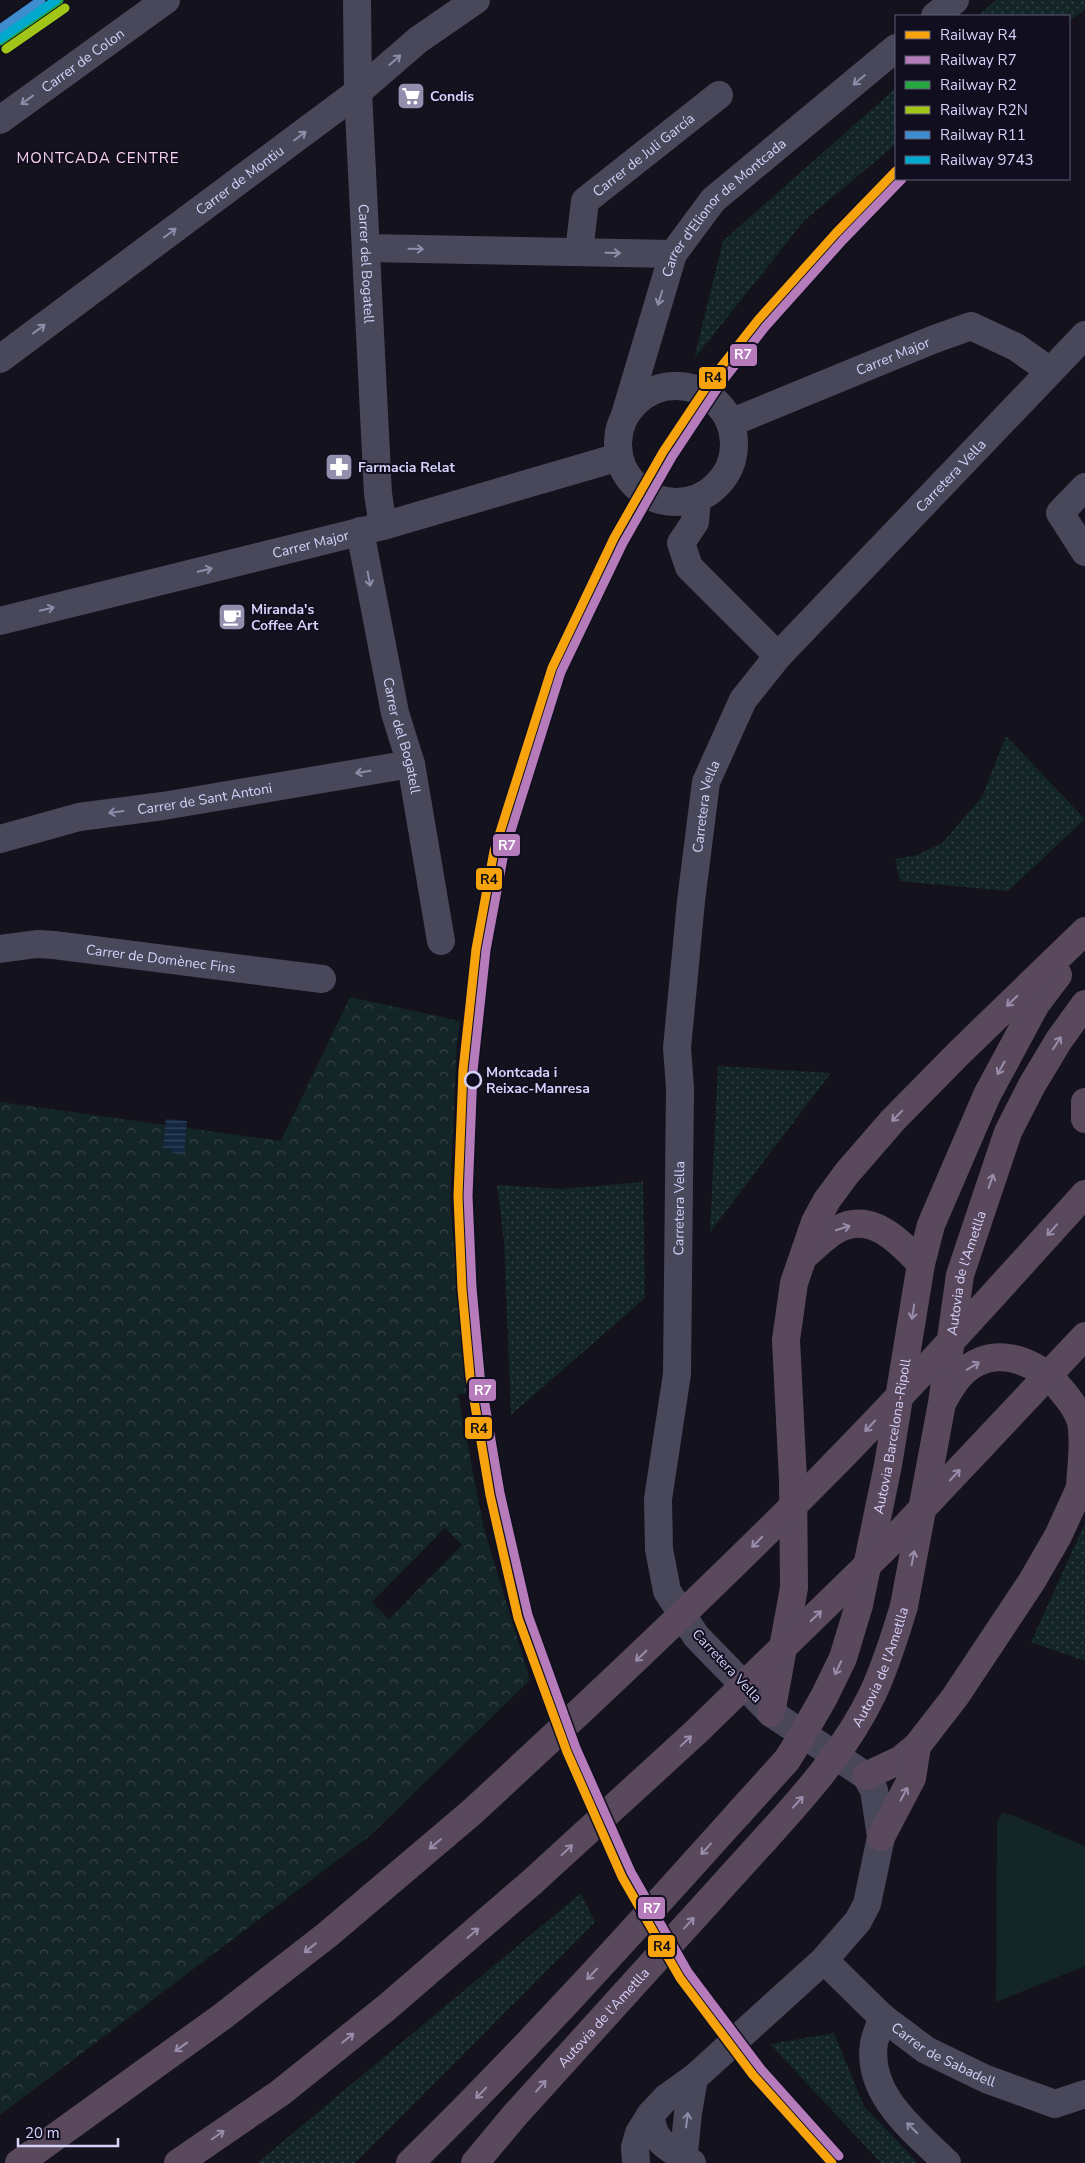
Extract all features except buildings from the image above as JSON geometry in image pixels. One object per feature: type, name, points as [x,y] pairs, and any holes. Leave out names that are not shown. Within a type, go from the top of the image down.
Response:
[{"type":"highway","points":[[771,1713],[794,1588],[793,1480],[786,1380],[786,1340],[794,1283],[815,1222],[827,1200],[847,1173],[893,1120],[1085,931]]},
{"type":"highway","name":"Autovia Barcelona-Ripoll","points":[[410,2163],[481,2094],[787,1760],[824,1697],[843,1658],[859,1605],[888,1464],[921,1264],[931,1225],[986,1095],[1036,1004],[1085,940]]},
{"type":"highway","name":"Autovia de l'Ametlla","points":[[475,2163],[514,2115],[803,1797],[847,1738],[873,1694],[892,1648],[904,1606],[942,1403],[960,1275],[1008,1132],[1032,1085],[1059,1040],[1085,1004]]},
{"type":"highway","points":[[1085,1102],[1085,1119]]},
{"type":"highway","points":[[19,2163],[231,2010],[327,1935],[472,1812],[637,1660],[818,1481],[996,1293],[1085,1194]]},
{"type":"highway","points":[[804,1256],[836,1230],[855,1224],[880,1228],[891,1235],[921,1264]]},
{"type":"highway","points":[[178,2163],[280,2093],[386,2008],[531,1883],[696,1732],[888,1545],[1085,1336]]},
{"type":"highway","points":[[866,1776],[885,1769],[917,1746],[955,1697],[1032,1581],[1058,1536],[1082,1482],[1083,1437],[1080,1420],[1066,1396],[1038,1368],[1024,1361],[992,1357],[972,1366],[958,1377],[942,1403]]},
{"type":"highway","points":[[748,1689],[779,1669]]},
{"type":"highway","points":[[881,1837],[912,1778],[917,1746]]},
{"type":"street","name":"Carrer de Colon","points":[[0,120],[166,0]]},
{"type":"street","name":"Carrer del Bogatell","points":[[357,0],[358,92],[378,494],[371,528],[395,713],[411,764],[441,941]]},
{"type":"street","name":"Carrer de Montiu","points":[[0,358],[358,92],[418,40],[476,0]]},
{"type":"street","points":[[936,15],[955,0]]},
{"type":"street","name":"Carrer d'Elionor de Montcada","points":[[625,415],[673,254],[713,200],[895,49]]},
{"type":"street","name":"Carrer de Juli García","points":[[578,252],[586,201],[719,95]]},
{"type":"street","points":[[367,248],[673,254]]},
{"type":"street","name":"Carrer Major","points":[[730,423],[932,340],[971,326],[1016,347],[1050,371]]},
{"type":"street","name":"Carretera Vella","points":[[866,1776],[771,1713],[696,1636],[667,1591],[659,1549],[658,1499],[677,1374],[680,1088],[677,1048],[691,901],[706,782],[743,700],[778,656],[1085,335]]},
{"type":"street","points":[[671,385],[689,387],[707,394],[721,406],[730,423],[735,441],[733,459],[725,476],[713,490],[697,499],[679,503],[662,501],[647,495],[634,485],[624,472],[619,457],[618,435],[625,415],[636,400],[652,390],[671,385]]},
{"type":"street","name":"Carrer Major","points":[[0,621],[371,528],[619,457]]},
{"type":"street","points":[[1085,487],[1060,513],[1085,552]]},
{"type":"street","points":[[697,499],[695,522],[681,543],[689,567],[778,656]]},
{"type":"street","name":"Carrer de Sant Antoni","points":[[0,839],[79,817],[163,806],[411,764]]},
{"type":"street","name":"Carrer de Domènec Fins","points":[[0,949],[37,944],[54,945],[322,979]]},
{"type":"street","points":[[636,2163],[635,2148],[639,2133],[651,2114],[666,2098],[701,2072],[824,1960],[858,1921],[867,1904],[881,1837],[874,1790],[866,1776]]},
{"type":"street","name":"Carrer de Sabadell","points":[[824,1960],[882,2017],[926,2050],[986,2079],[1055,2104],[1085,2094]]},
{"type":"street","points":[[882,2017],[874,2043],[874,2058],[885,2097],[897,2113],[947,2163]]},
{"type":"street","points":[[686,2161],[688,2113],[701,2072]]},
{"type":"street","points":[[651,2114],[652,2125],[659,2140],[686,2161]]},
{"type":"green space","points":[[996,0],[1085,0],[1085,10],[1070,20],[1070,15],[979,15]]},
{"type":"green space","points":[[895,89],[895,145],[804,221],[694,359],[723,241]]},
{"type":"green space","points":[[1006,736],[1085,819],[1008,891],[900,881],[895,859],[917,855],[942,843],[982,797]]},
{"type":"green space","points":[[350,997],[460,1021],[457,1041],[450,1203],[467,1394],[458,1394],[484,1529],[530,1680],[371,1835],[0,2115],[0,1102],[281,1141]],"holes":[[[445,1528],[462,1545],[389,1619],[372,1602]]]},
{"type":"green space","points":[[718,1066],[831,1073],[710,1232]]},
{"type":"green space","points":[[643,1182],[645,1298],[511,1415],[504,1241],[497,1185],[562,1189]]},
{"type":"green space","points":[[1085,1523],[1085,1661],[1031,1642]]},
{"type":"green space","points":[[1002,1813],[1012,1815],[1085,1846],[1085,1966],[996,2002],[997,1822]]},
{"type":"green space","points":[[581,1893],[595,1922],[355,2163],[257,2163]]},
{"type":"green space","points":[[834,2033],[864,2106],[918,2163],[881,2163],[770,2044]]},
{"type":"water","points":[[166,1119],[187,1121],[184,1154],[172,1153],[172,1150],[163,1148]]},
{"type":"rail line","name":"R11","points":[[0,29],[41,0]]},
{"type":"rail line","name":"9743","points":[[0,39],[56,0]]},
{"type":"rail line","name":"R2","points":[[0,41],[59,0]]},
{"type":"rail line","name":"R2N","points":[[6,49],[65,8]]},
{"type":"rail line","name":"R4","points":[[832,2163],[753,2075],[680,1978],[622,1877],[567,1752],[518,1618],[490,1495],[470,1376],[462,1289],[458,1196],[463,1070],[476,949],[494,851],[552,668],[614,538],[663,452],[713,377],[758,320],[836,233],[895,172]]},
{"type":"rail line","name":"R7","points":[[839,2156],[761,2069],[688,1972],[631,1872],[576,1748],[528,1615],[500,1493],[480,1375],[472,1288],[468,1196],[473,1071],[486,950],[504,853],[561,672],[623,543],[672,457],[721,383],[766,326],[843,240],[901,180]]},
{"type":"place","name":"Condis","points":[[411,96]]},
{"type":"place","name":"Farmacia Relat","points":[[339,467]]},
{"type":"place","name":"Miranda's Coffee Art","points":[[232,617]]},
{"type":"place","name":"Montcada i Reixac-Manresa","points":[[473,1080]]},
{"type":"district","name":"MONTCADA CENTRE","points":[[98,158]]}]
